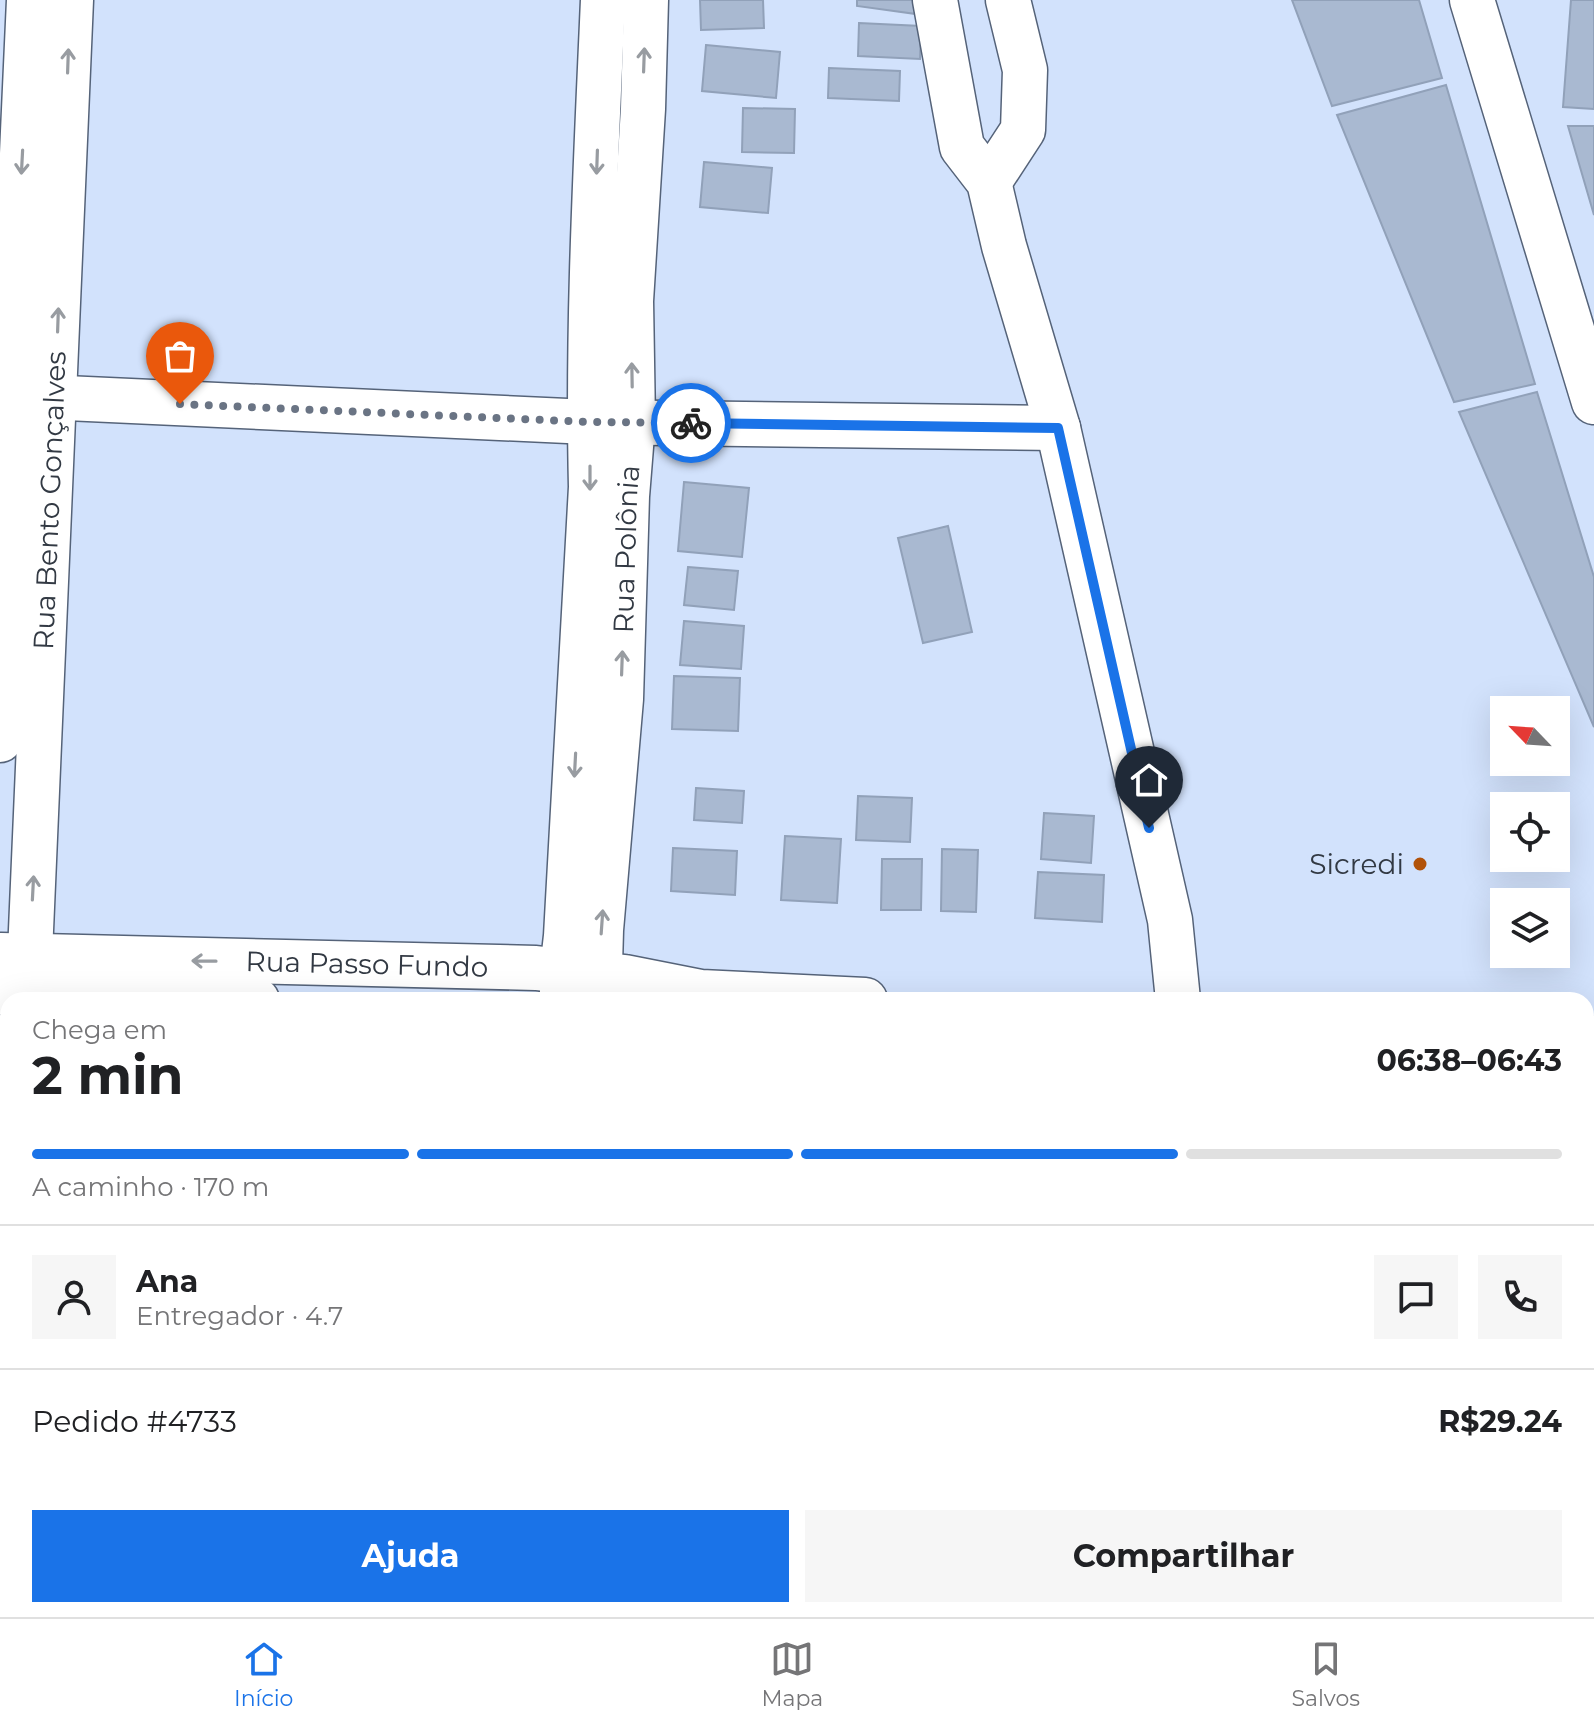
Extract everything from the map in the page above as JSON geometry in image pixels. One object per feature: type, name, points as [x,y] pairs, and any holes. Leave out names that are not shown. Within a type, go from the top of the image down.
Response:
[{"type":"street","name":"Rua Bento Gonçalves","points":[[0,740],[6,395],[29,0]]},
{"type":"street","name":"Rua Bento Gonçalves","points":[[17,979],[55,398],[71,0]]},
{"type":"street","name":"Rua Polônia","points":[[581,986],[566,936],[591,487],[589,422],[603,0]]},
{"type":"street","name":"Rua Polônia","points":[[581,986],[621,699],[627,496],[633,422],[631,301],[643,109],[646,0]]},
{"type":"street","points":[[935,0],[962,147],[989,182],[1004,246],[1058,428],[1170,920],[1177,992]]},
{"type":"street","points":[[989,182],[1023,130],[1025,70],[1008,0]]},
{"type":"street","points":[[1472,0],[1594,402]]},
{"type":"street","points":[[598,107],[643,109]]},
{"type":"street","points":[[6,395],[589,422],[1058,428]]},
{"type":"street","name":"Rua Passo Fundo","points":[[17,979],[337,982],[536,968],[581,986],[625,977],[701,992]]},
{"type":"street","name":"Rua Passo Fundo","points":[[17,979],[166,992]]},
{"type":"building","points":[[700,0],[763,0],[764,28],[701,30]]},
{"type":"building","points":[[857,0],[917,0],[916,14],[857,6]]},
{"type":"building","points":[[1292,0],[1419,0],[1442,78],[1332,106]]},
{"type":"building","points":[[1571,0],[1594,0],[1594,109],[1563,107]]},
{"type":"building","points":[[859,23],[921,26],[920,59],[858,56]]},
{"type":"building","points":[[706,45],[780,52],[776,98],[702,91]]},
{"type":"building","points":[[829,68],[900,71],[899,101],[828,98]]},
{"type":"building","points":[[1446,85],[1535,384],[1454,402],[1337,115]]},
{"type":"building","points":[[743,108],[795,109],[794,153],[742,152]]},
{"type":"building","points":[[1568,126],[1594,126],[1594,215]]},
{"type":"building","points":[[704,162],[772,168],[768,213],[700,207]]},
{"type":"building","points":[[1537,392],[1594,577],[1594,727],[1459,412]]},
{"type":"building","points":[[684,482],[749,488],[742,557],[678,551]]},
{"type":"building","points":[[948,526],[972,632],[923,643],[898,538]]},
{"type":"building","points":[[688,567],[738,571],[734,610],[684,605]]},
{"type":"building","points":[[684,621],[744,626],[741,669],[680,665]]},
{"type":"building","points":[[674,676],[740,678],[738,731],[672,729]]},
{"type":"building","points":[[696,788],[744,791],[742,823],[694,820]]},
{"type":"building","points":[[858,796],[912,798],[910,842],[856,840]]},
{"type":"building","points":[[1044,813],[1094,816],[1091,863],[1041,859]]},
{"type":"building","points":[[785,836],[841,839],[837,903],[781,900]]},
{"type":"building","points":[[673,848],[737,851],[735,895],[671,891]]},
{"type":"building","points":[[942,849],[978,850],[976,912],[941,911]]},
{"type":"building","points":[[882,859],[922,859],[921,910],[881,910]]},
{"type":"building","points":[[1038,872],[1104,875],[1102,922],[1035,918]]},
{"type":"way so far","points":[[180,404],[589,422],[691,423]]},
{"type":"place","name":"Sicredi","points":[[1420,864]]},
{"type":"route","points":[[691,423],[1058,428],[1149,828]]}]
